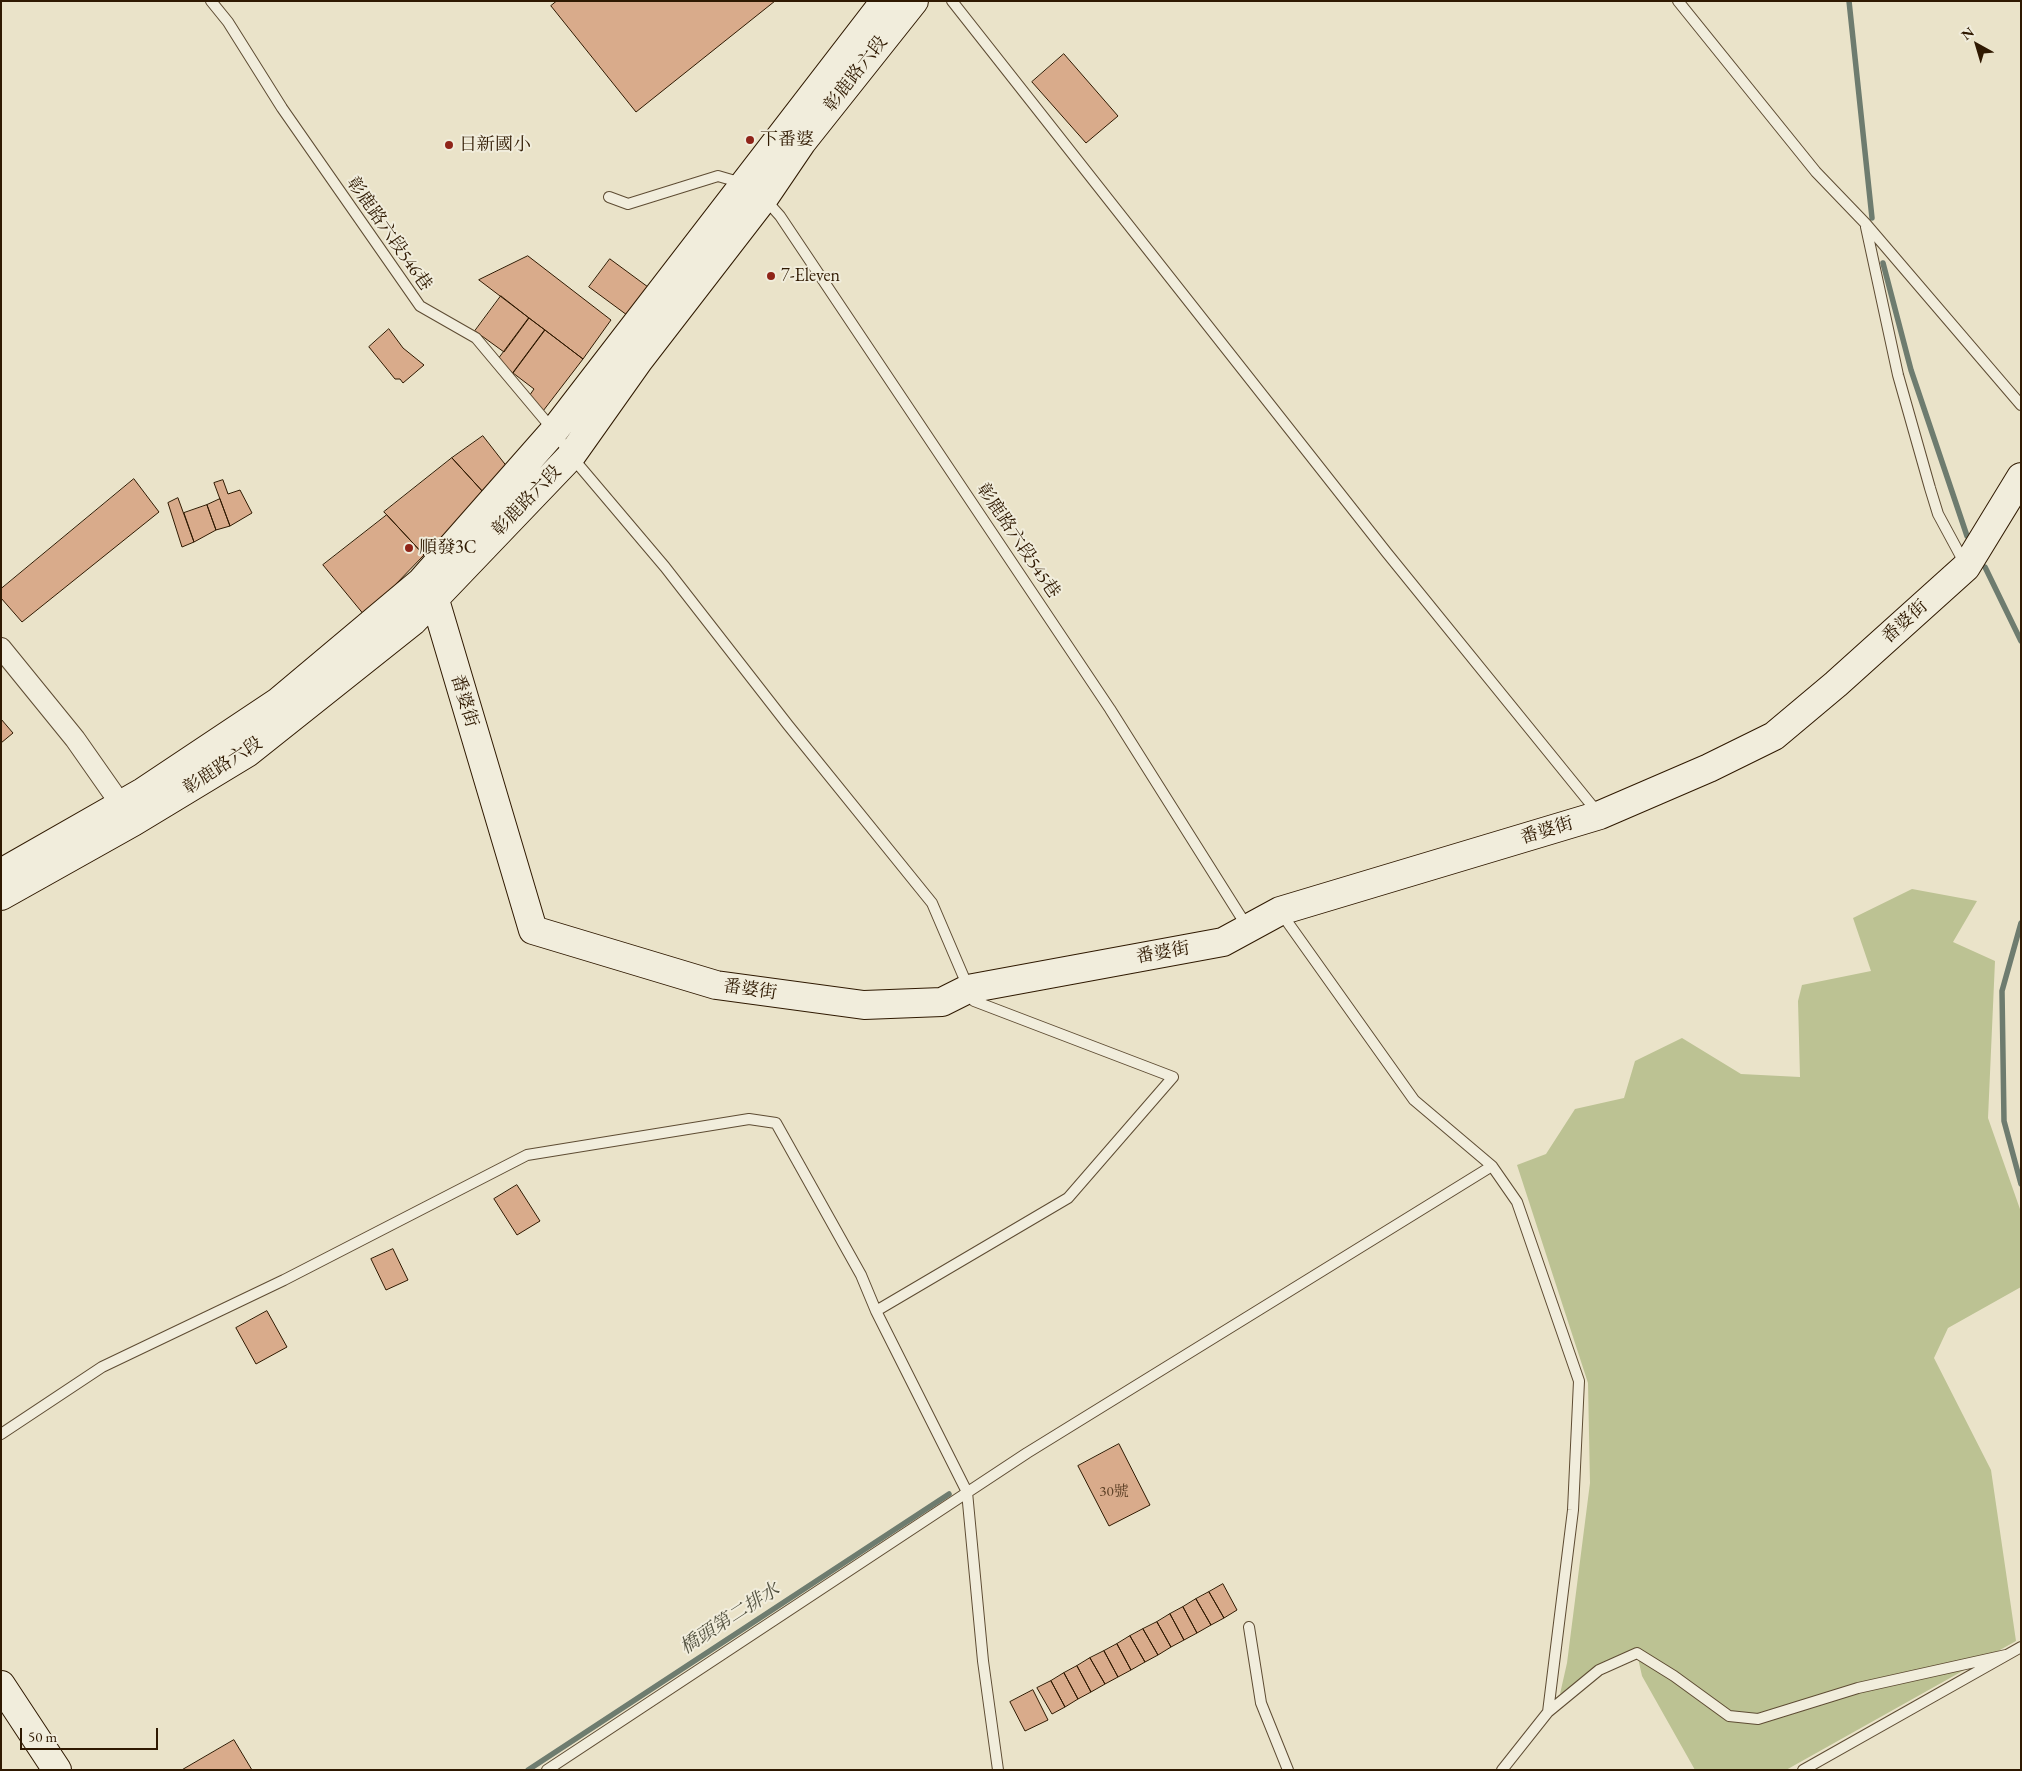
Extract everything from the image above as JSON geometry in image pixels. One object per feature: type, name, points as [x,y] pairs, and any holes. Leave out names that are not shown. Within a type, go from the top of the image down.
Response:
[{"type":"main road","name":"彰鹿路六段","points":[[428,591],[497,531],[571,456],[885,1]]},
{"type":"main road","name":"彰鹿路六段","points":[[1,873],[127,813],[246,753],[414,621],[428,591],[554,431],[754,191],[802,142],[914,1]]},
{"type":"main road","name":"番婆街","points":[[428,591],[533,930],[716,986],[864,1005],[942,1002],[968,989],[1223,942],[1280,911],[1600,815],[1709,768],[1774,736],[1836,684],[1966,567],[2021,477]]},
{"type":"main road","name":"彰鹿路六段","points":[[1,896],[127,813]]},
{"type":"main road","points":[[1,1685],[57,1770]]},
{"type":"street","points":[[1,648],[75,739],[127,813]]},
{"type":"lane","name":"彰鹿路六段546巷","points":[[211,1],[228,22],[282,108],[420,306],[476,338],[554,431],[571,456],[665,566],[788,725],[932,903],[968,989]]},
{"type":"lane","points":[[952,1],[1387,552],[1600,815]]},
{"type":"lane","points":[[1678,1],[1816,172],[1866,224],[2021,406]]},
{"type":"lane","points":[[609,197],[628,204],[718,176],[754,191]]},
{"type":"lane","name":"彰鹿路六段545巷","points":[[754,191],[780,216],[1110,709],[1248,928]]},
{"type":"lane","points":[[1866,224],[1898,375],[1927,478],[1938,514],[1966,567]]},
{"type":"lane","points":[[1280,911],[1414,1100],[1492,1166],[1517,1202],[1579,1381],[1573,1510],[1548,1712]]},
{"type":"lane","points":[[876,1311],[1068,1198],[1173,1078],[974,1001],[968,989]]},
{"type":"lane","points":[[1,1434],[102,1367],[284,1280],[527,1155],[749,1119],[776,1124],[861,1275],[876,1311],[967,1492],[984,1660],[998,1770]]},
{"type":"lane","points":[[547,1770],[967,1492],[1492,1166]]},
{"type":"lane","points":[[1249,1627],[1261,1703],[1288,1770]]},
{"type":"lane","points":[[1804,1770],[2021,1647]]},
{"type":"lane","points":[[1502,1770],[1548,1712],[1599,1670],[1637,1653],[1674,1676],[1729,1716],[1758,1719],[1858,1688],[2006,1655]]},
{"type":"green space","points":[[1912,889],[1977,901],[1953,942],[1995,961],[1988,1118],[2021,1212],[2021,1287],[1948,1328],[1934,1358],[1991,1470],[2016,1641],[1786,1770],[1695,1770],[1642,1676],[1636,1649],[1560,1694],[1567,1663],[1590,1483],[1588,1383],[1517,1165],[1546,1154],[1575,1109],[1624,1098],[1635,1061],[1682,1038],[1741,1074],[1800,1077],[1798,1001],[1802,985],[1871,971],[1853,918]]},
{"type":"building","points":[[557,1],[775,1],[636,112],[551,6]]},
{"type":"building","points":[[1064,54],[1118,116],[1086,143],[1032,82]]},
{"type":"building","points":[[528,256],[611,320],[583,359],[479,280]]},
{"type":"building","points":[[610,259],[648,287],[627,315],[589,287]]},
{"type":"building","points":[[501,296],[529,318],[504,352],[475,331]]},
{"type":"building","points":[[529,318],[545,330],[513,373],[497,361]]},
{"type":"building","points":[[389,329],[403,348],[424,365],[403,383],[400,379],[395,379],[369,347]]},
{"type":"building","points":[[545,330],[583,359],[543,411],[527,399],[534,389],[513,373]]},
{"type":"building","points":[[483,436],[508,468],[484,493],[452,458]]},
{"type":"building","points":[[452,458],[484,493],[424,555],[384,512]]},
{"type":"building","points":[[134,479],[159,512],[22,622],[1,598],[1,589]]},
{"type":"building","points":[[223,480],[228,494],[240,490],[252,513],[230,526],[214,483]]},
{"type":"building","points":[[178,498],[194,542],[182,547],[168,503]]},
{"type":"building","points":[[220,499],[230,526],[216,530],[207,505]]},
{"type":"building","points":[[207,505],[216,530],[194,542],[184,513]]},
{"type":"building","points":[[387,515],[424,555],[365,616],[323,565]]},
{"type":"building","points":[[1,719],[13,733],[1,743]]},
{"type":"building","points":[[517,1185],[540,1221],[517,1235],[494,1199]]},
{"type":"building","points":[[393,1249],[408,1280],[386,1290],[371,1259]]},
{"type":"building","points":[[267,1311],[287,1347],[256,1364],[236,1328]]},
{"type":"building","points":[[1119,1444],[1150,1505],[1109,1526],[1078,1466]]},
{"type":"building","points":[[1223,1584],[1237,1610],[1224,1618],[1209,1592]]},
{"type":"building","points":[[1209,1592],[1224,1618],[1211,1625],[1196,1599]]},
{"type":"building","points":[[1196,1599],[1211,1625],[1197,1633],[1183,1607]]},
{"type":"building","points":[[1183,1607],[1197,1633],[1184,1640],[1170,1614]]},
{"type":"building","points":[[1170,1614],[1184,1640],[1171,1647],[1157,1622]]},
{"type":"building","points":[[1157,1622],[1171,1647],[1158,1655],[1143,1629]]},
{"type":"building","points":[[1143,1629],[1158,1655],[1145,1662],[1130,1636]]},
{"type":"building","points":[[1130,1636],[1145,1662],[1131,1670],[1117,1644]]},
{"type":"building","points":[[1117,1644],[1131,1670],[1118,1677],[1104,1651]]},
{"type":"building","points":[[1104,1651],[1118,1677],[1105,1684],[1090,1658]]},
{"type":"building","points":[[1090,1658],[1105,1684],[1091,1692],[1077,1666]]},
{"type":"building","points":[[1077,1666],[1091,1692],[1078,1699],[1064,1673]]},
{"type":"building","points":[[1064,1673],[1078,1699],[1065,1707],[1051,1681]]},
{"type":"building","points":[[1051,1681],[1065,1707],[1052,1714],[1037,1688]]},
{"type":"building","points":[[1033,1690],[1048,1720],[1025,1731],[1010,1702]]},
{"type":"building","points":[[234,1740],[252,1770],[182,1770]]},
{"type":"waterway","points":[[1849,1],[1872,218]]},
{"type":"waterway","points":[[1883,263],[1911,370],[1967,536]]},
{"type":"waterway","points":[[1985,567],[2021,641]]},
{"type":"waterway","points":[[2021,923],[2002,991],[2004,1121],[2021,1184]]},
{"type":"waterway","name":"橋頭第二排水","points":[[528,1770],[949,1494]]},
{"type":"place","name":"下番婆","points":[[750,140]]},
{"type":"place","name":"日新國小","points":[[449,145]]},
{"type":"place","name":"7-Eleven","points":[[771,276]]},
{"type":"place","name":"順發3C","points":[[409,548]]}]
